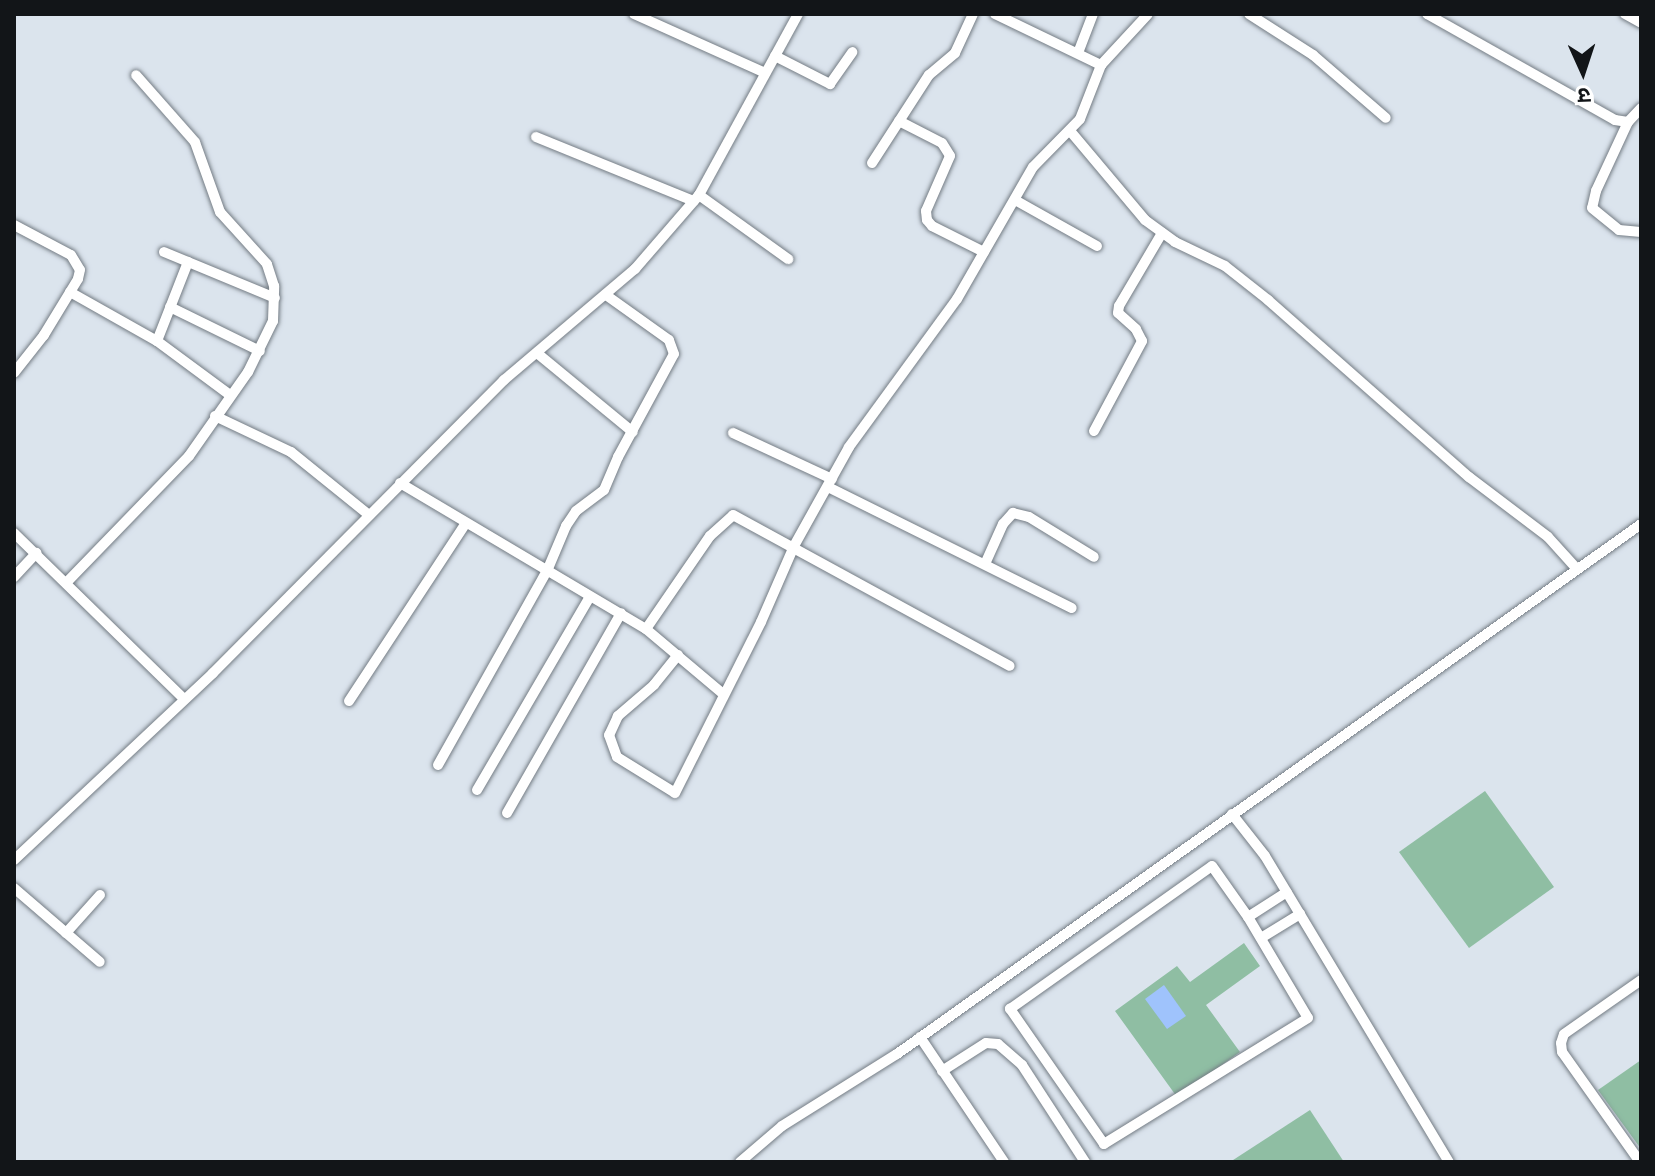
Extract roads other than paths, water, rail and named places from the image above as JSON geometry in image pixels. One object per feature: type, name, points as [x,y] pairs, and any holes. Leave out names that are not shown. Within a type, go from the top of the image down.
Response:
[{"type":"street","points":[[634,14],[765,73]]},
{"type":"street","points":[[14,860],[184,699],[400,483],[537,353],[635,269],[696,198],[798,14]]},
{"type":"street","points":[[872,163],[929,75],[955,53],[973,14]]},
{"type":"street","points":[[995,14],[1101,65]]},
{"type":"street","points":[[1078,53],[1093,14]]},
{"type":"street","points":[[678,655],[654,685],[613,722],[609,745],[617,757],[677,792],[722,693],[761,622],[794,546],[849,447],[957,299],[1033,167],[1071,132],[1080,119],[1101,65],[1148,14]]},
{"type":"street","points":[[1249,14],[1313,55],[1386,118]]},
{"type":"street","points":[[1427,14],[1615,120],[1628,122]]},
{"type":"street","points":[[1625,14],[1641,23]]},
{"type":"street","points":[[775,56],[830,84],[852,52]]},
{"type":"street","points":[[67,582],[189,456],[260,351],[273,321],[275,298],[267,264],[216,204],[195,142],[136,75]]},
{"type":"street","points":[[1641,108],[1628,122],[1596,191],[1592,208],[1619,230],[1641,232]]},
{"type":"street","points":[[899,121],[942,143],[950,156],[926,211],[927,220],[932,226],[984,252]]},
{"type":"street","points":[[1071,132],[1145,220],[1162,233],[1225,266],[1268,300],[1469,477],[1548,537],[1576,568]]},
{"type":"street","points":[[536,137],[696,198],[788,259]]},
{"type":"street","points":[[1015,200],[1097,246]]},
{"type":"street","points":[[14,225],[78,261],[78,279],[14,373]]},
{"type":"street","points":[[1094,431],[1142,341],[1136,329],[1118,313],[1119,306],[1162,233]]},
{"type":"street","points":[[164,252],[275,298]]},
{"type":"street","points":[[157,341],[188,262]]},
{"type":"street","points":[[70,292],[157,341],[230,395]]},
{"type":"street","points":[[438,765],[547,571],[566,526],[576,511],[604,490],[669,366],[674,347],[658,331],[606,295]]},
{"type":"street","points":[[170,307],[260,351]]},
{"type":"street","points":[[537,353],[633,432]]},
{"type":"street","points":[[215,416],[291,452],[369,515]]},
{"type":"street","points":[[733,433],[1072,608]]},
{"type":"street","points":[[400,483],[646,629],[722,693]]},
{"type":"street","points":[[985,564],[1003,524],[1013,513],[1029,517],[1094,557]]},
{"type":"street","points":[[646,629],[710,536],[728,517],[736,515],[1010,666]]},
{"type":"street","points":[[349,701],[466,523]]},
{"type":"street","points":[[740,1162],[782,1126],[920,1037],[1641,524]]},
{"type":"street","points":[[14,533],[184,699]]},
{"type":"street","points":[[14,577],[36,553]]},
{"type":"street","points":[[477,790],[590,597]]},
{"type":"street","points":[[507,813],[621,613]]},
{"type":"street","points":[[1232,814],[1265,856],[1449,1162]]},
{"type":"street","points":[[1212,866],[1248,917],[1308,1018],[1104,1144],[1010,1009],[1212,866]]},
{"type":"street","points":[[14,888],[100,962]]},
{"type":"street","points":[[1248,917],[1287,892]]},
{"type":"street","points":[[66,933],[100,895]]},
{"type":"street","points":[[1261,938],[1300,914]]},
{"type":"street","points":[[1640,1162],[1562,1052],[1561,1043],[1564,1034],[1641,980]]},
{"type":"street","points":[[920,1037],[1004,1162]]},
{"type":"street","points":[[942,1071],[986,1043],[998,1044],[1022,1065],[1085,1162]]},
{"type":"water","points":[[1164,985],[1186,1016],[1167,1029],[1145,999]]}]
